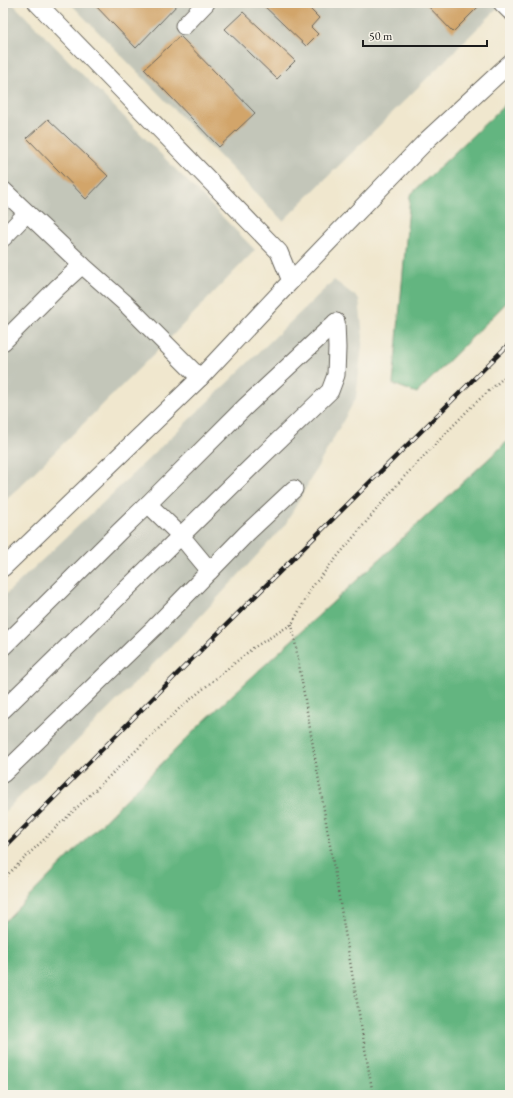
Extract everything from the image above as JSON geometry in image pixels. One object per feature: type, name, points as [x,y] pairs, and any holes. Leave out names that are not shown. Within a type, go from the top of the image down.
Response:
[{"type":"lane","points":[[37,3],[279,252],[291,281]]},
{"type":"lane","points":[[184,26],[206,3]]},
{"type":"lane","points":[[502,3],[510,11]]},
{"type":"lane","points":[[3,568],[200,378],[428,139],[510,62]]},
{"type":"lane","points":[[3,190],[82,265],[125,303],[200,378]]},
{"type":"lane","points":[[3,238],[27,213]]},
{"type":"lane","points":[[3,342],[82,265]]},
{"type":"lane","points":[[3,647],[245,407],[336,322],[336,375],[330,391],[3,710]]},
{"type":"lane","points":[[3,774],[154,628],[247,533],[294,489]]},
{"type":"lane","points":[[148,504],[181,536],[210,571]]},
{"type":"path","points":[[3,878],[181,707],[253,648],[292,624],[312,588],[402,479],[472,406],[510,372]]},
{"type":"path","points":[[292,624],[373,1095]]},
{"type":"shaded area","points":[[3,3],[12,3],[255,250],[171,337],[3,503]]},
{"type":"shaded area","points":[[70,3],[503,3],[283,221]]},
{"type":"shaded area","points":[[334,280],[359,299],[363,337],[356,398],[285,525],[195,622],[3,813],[3,597]]},
{"type":"green space","points":[[510,100],[510,299],[417,393],[393,384],[410,195]]},
{"type":"green space","points":[[510,439],[510,1095],[7,1095],[3,1063],[3,923],[202,723]]},
{"type":"building","points":[[93,3],[179,3],[136,48]]},
{"type":"building","points":[[261,3],[304,3],[319,18],[311,27],[318,34],[306,46]]},
{"type":"building","points":[[425,3],[482,3],[453,32]]},
{"type":"building","points":[[243,12],[295,61],[277,79],[225,29]]},
{"type":"building","points":[[180,36],[255,113],[219,147],[144,69]]},
{"type":"building","points":[[48,119],[108,176],[86,199],[27,138]]},
{"type":"railway","points":[[3,849],[510,343]]}]
